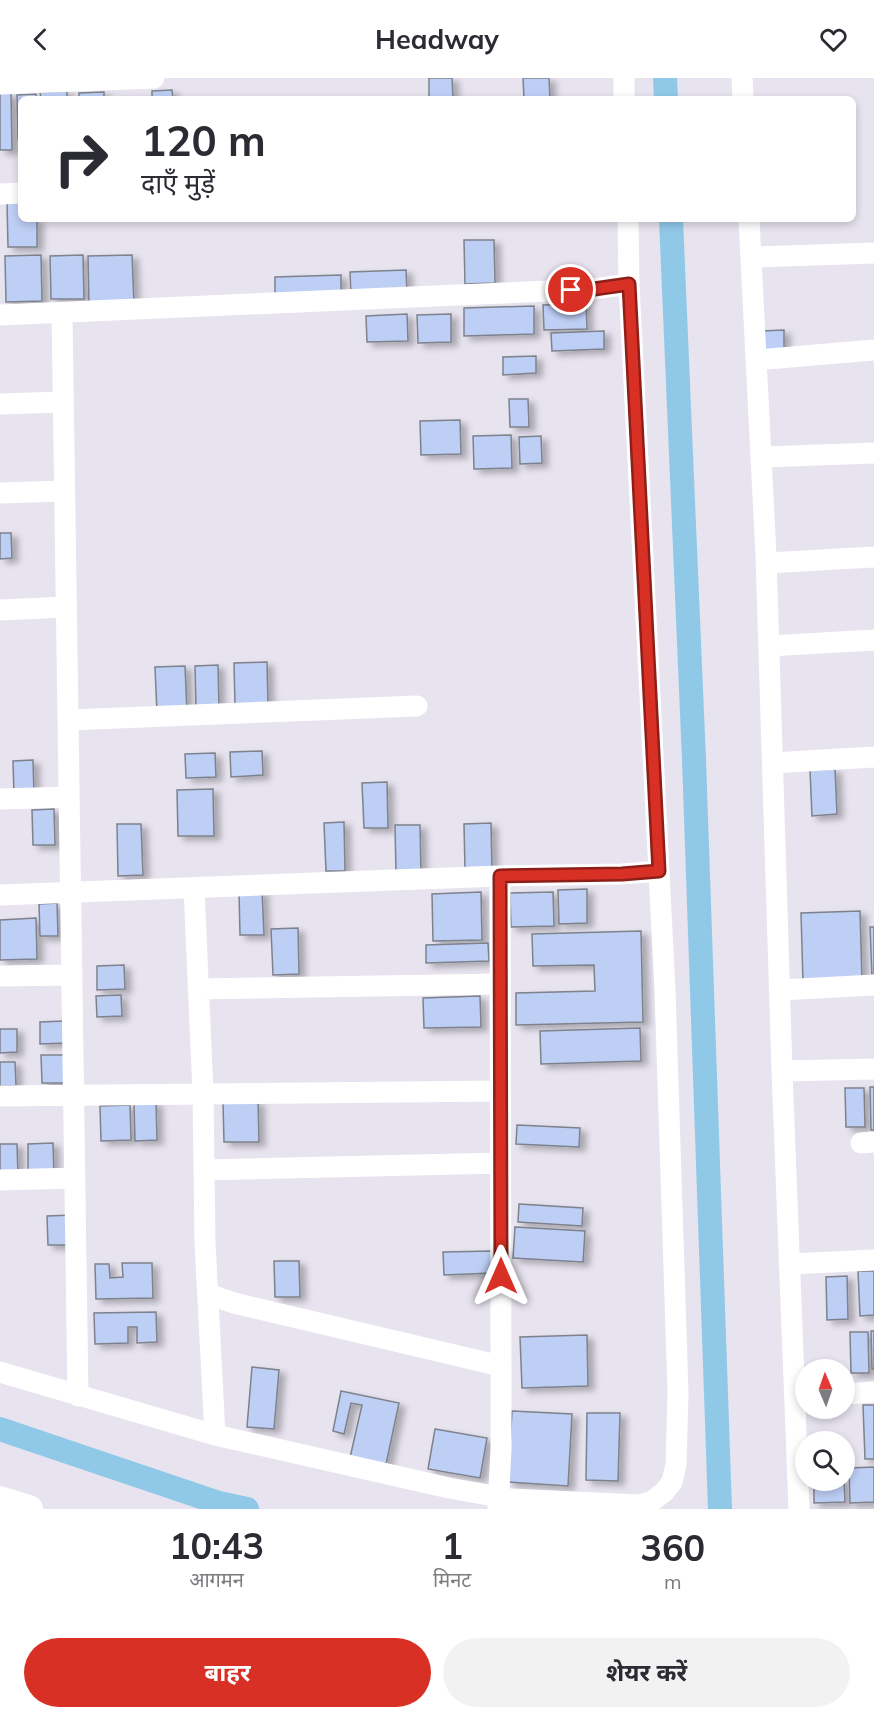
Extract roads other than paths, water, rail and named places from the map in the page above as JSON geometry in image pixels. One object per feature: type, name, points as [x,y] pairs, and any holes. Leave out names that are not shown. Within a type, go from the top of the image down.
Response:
[{"type":"main road","points":[[0,1500],[29,1509]]},
{"type":"street","points":[[0,84],[154,78]]},
{"type":"street","points":[[624,78],[624,96]]},
{"type":"street","points":[[742,78],[743,96]]},
{"type":"street","points":[[0,194],[18,193]]},
{"type":"street","points":[[0,1372],[215,1435],[449,1488],[499,1503],[511,1499],[637,1505],[651,1502],[672,1482],[676,1465],[678,1392],[665,1001],[629,284],[628,222]]},
{"type":"street","points":[[749,222],[767,563],[789,1264],[797,1359]]},
{"type":"street","points":[[751,257],[874,253]]},
{"type":"street","points":[[0,315],[594,289],[629,284]]},
{"type":"street","points":[[62,313],[78,1396]]},
{"type":"street","points":[[756,360],[874,350]]},
{"type":"street","points":[[0,404],[63,402]]},
{"type":"street","points":[[762,458],[874,453]]},
{"type":"street","points":[[0,493],[64,491]]},
{"type":"street","points":[[767,563],[874,557]]},
{"type":"street","points":[[0,610],[66,608]]},
{"type":"street","points":[[769,646],[874,640]]},
{"type":"street","points":[[68,720],[417,706]]},
{"type":"street","points":[[773,763],[874,757]]},
{"type":"street","points":[[0,799],[69,797]]},
{"type":"street","points":[[0,895],[659,871]]},
{"type":"street","points":[[499,1503],[500,876]]},
{"type":"street","points":[[194,888],[215,1435]]},
{"type":"street","points":[[0,976],[72,975]]},
{"type":"street","points":[[198,989],[500,984]]},
{"type":"street","points":[[780,990],[874,985]]},
{"type":"street","points":[[782,1071],[874,1069]]},
{"type":"street","points":[[0,1096],[500,1091]]},
{"type":"street","points":[[204,1170],[501,1163]]},
{"type":"street","points":[[0,1180],[75,1178]]},
{"type":"street","points":[[789,1264],[874,1260]]},
{"type":"street","points":[[208,1294],[234,1303],[501,1366]]},
{"type":"street","points":[[855,1393],[874,1392]]},
{"type":"street","points":[[799,1509],[800,1419]]},
{"type":"waterway","points":[[665,78],[666,96]]},
{"type":"waterway","points":[[671,222],[694,760],[720,1509]]},
{"type":"waterway","points":[[0,1429],[219,1503],[247,1509]]}]
